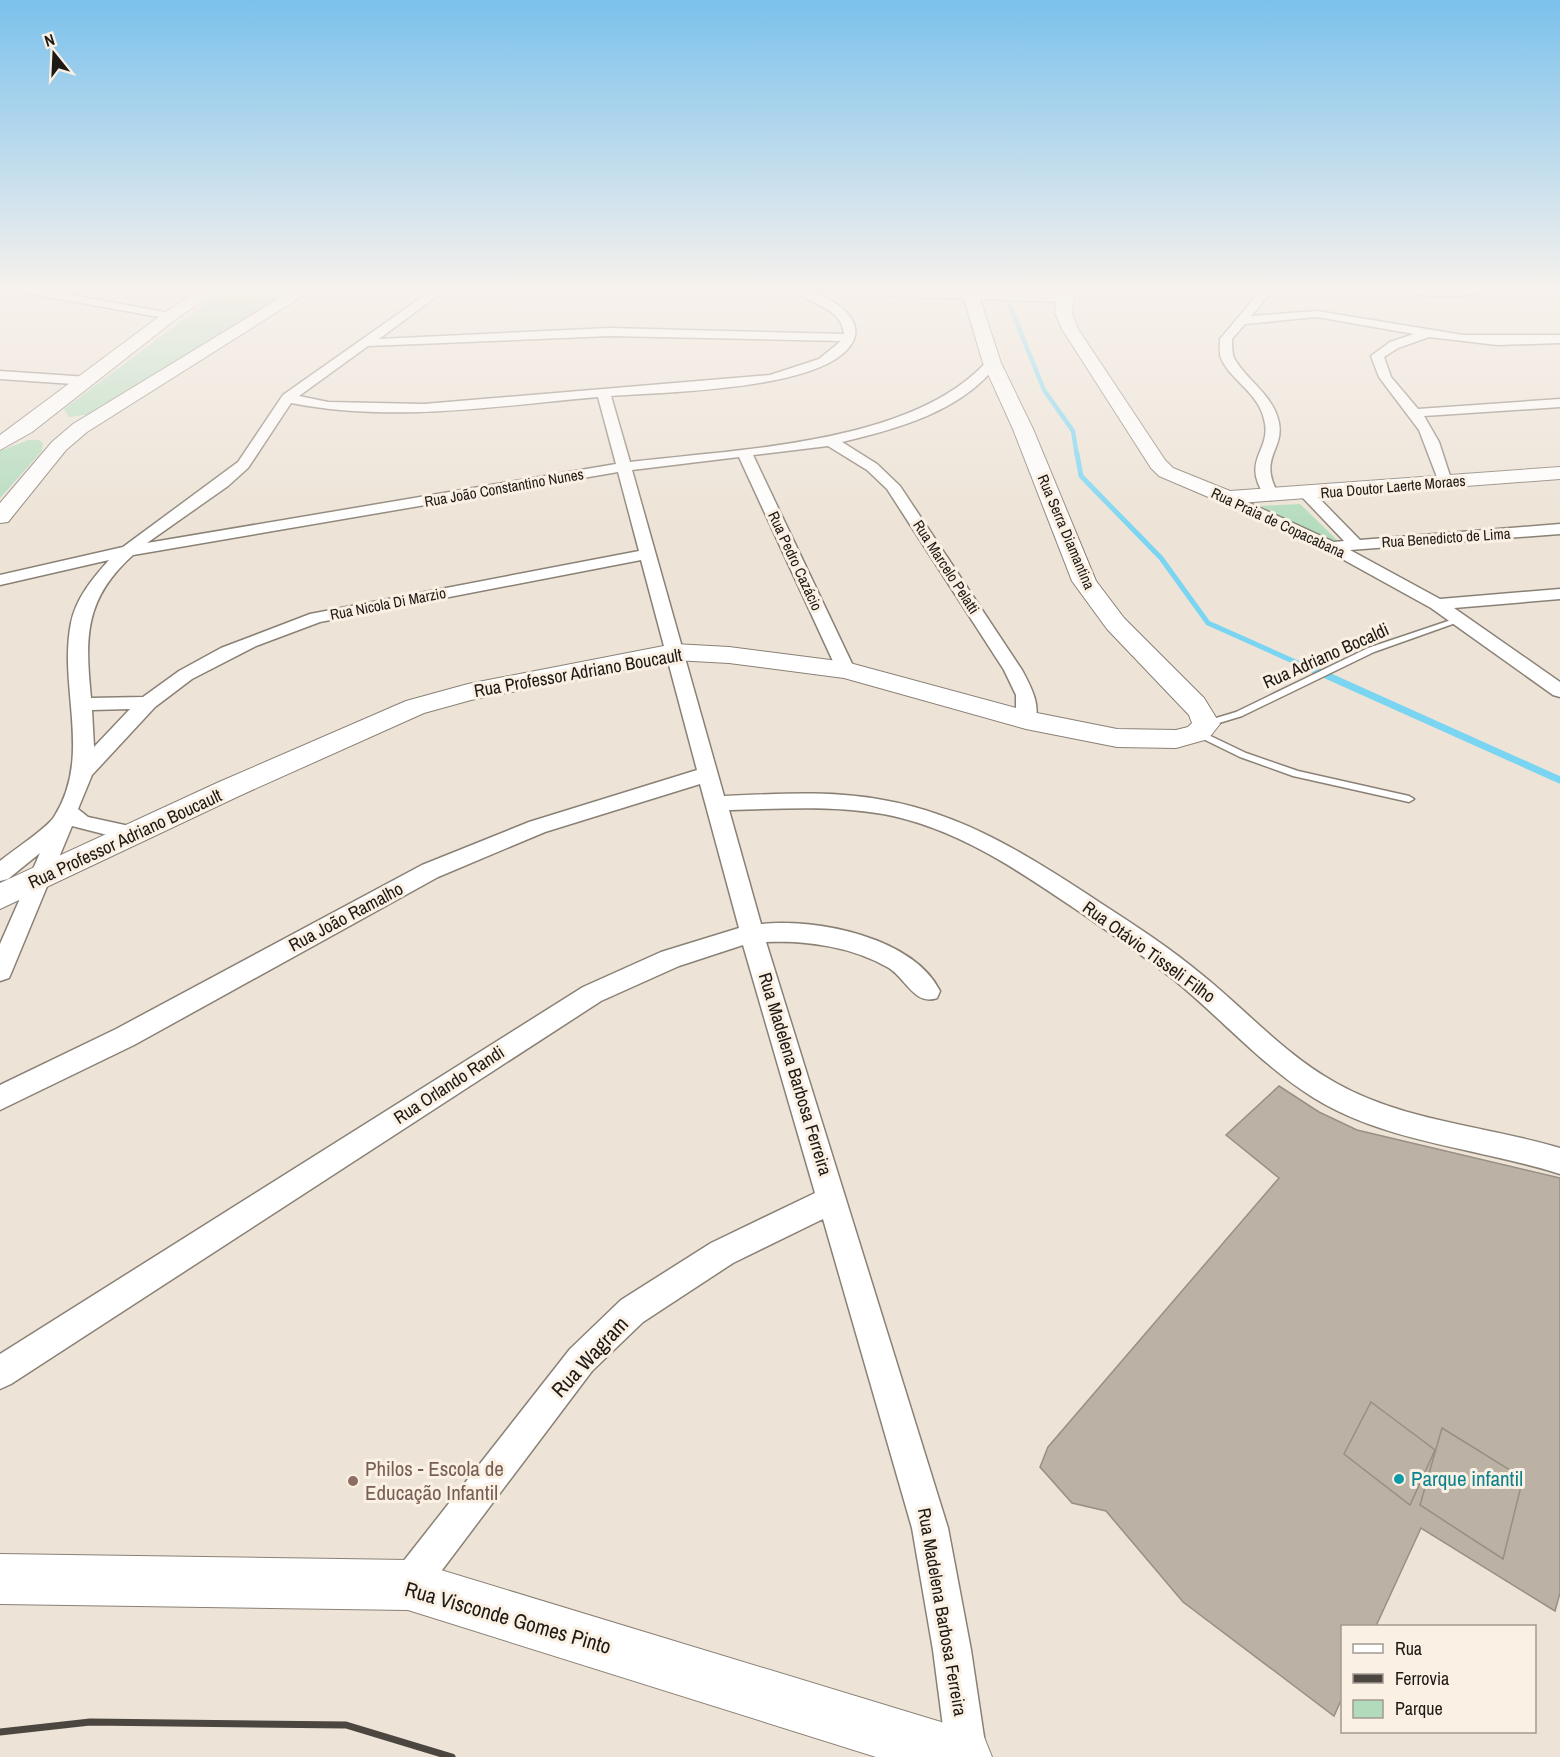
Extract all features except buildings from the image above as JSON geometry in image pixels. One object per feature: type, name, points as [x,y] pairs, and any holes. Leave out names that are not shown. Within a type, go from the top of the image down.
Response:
[{"type":"street","points":[[4,441],[99,372]]},
{"type":"street","points":[[0,517],[59,446],[96,417],[170,372]]},
{"type":"street","points":[[2,960],[41,879],[82,773],[84,704],[79,627],[86,606],[123,552],[243,465],[274,414],[288,398],[323,372]]},
{"type":"street","points":[[288,398],[328,406],[424,408],[604,395],[770,379],[791,372]]},
{"type":"street","name":"Rua João Constantino Nunes","points":[[0,579],[123,552],[624,467],[830,441],[859,434],[936,404],[983,377],[986,372]]},
{"type":"street","name":"Rua Serra Diamantina","points":[[996,372],[1023,429],[1092,594],[1195,705],[1198,731]]},
{"type":"street","name":"Rua Praia de Copacabana","points":[[1098,372],[1158,464],[1171,475],[1227,498],[1332,547],[1437,604],[1560,691]]},
{"type":"street","points":[[1239,372],[1265,406],[1272,421],[1273,433],[1260,463],[1262,482],[1271,495]]},
{"type":"street","points":[[1382,372],[1427,431],[1445,482]]},
{"type":"street","points":[[0,375],[88,381]]},
{"type":"street","name":"Rua Madelena Barbosa Ferreira","points":[[604,395],[646,554],[718,803],[752,934],[930,1528],[952,1650],[965,1757]]},
{"type":"street","points":[[1414,413],[1560,403]]},
{"type":"street","points":[[48,411],[57,419],[96,417]]},
{"type":"street","points":[[4,441],[51,436],[56,438],[59,446]]},
{"type":"street","name":"Rua Marcelo Pelatti","points":[[830,441],[872,467],[893,486],[1013,670],[1025,695],[1026,720]]},
{"type":"street","name":"Rua Pedro Cazácio","points":[[744,452],[846,670]]},
{"type":"street","name":"Rua Doutor Laerte Moraes","points":[[1227,498],[1307,494],[1560,473]]},
{"type":"street","points":[[1307,494],[1356,545]]},
{"type":"street","name":"Rua Benedicto de Lima","points":[[1332,547],[1560,529]]},
{"type":"street","name":"Rua Nicola Di Marzio","points":[[82,773],[148,703],[198,668],[267,635],[316,618],[646,554]]},
{"type":"street","points":[[1437,604],[1560,594]]},
{"type":"street","name":"Rua Professor Adriano Boucault","points":[[0,897],[415,707],[468,692],[674,652],[729,655],[846,670],[1026,720],[1117,738],[1156,741],[1198,731]]},
{"type":"street","points":[[1538,676],[1560,674]]},
{"type":"street","points":[[84,704],[148,703]]},
{"type":"street","name":"Rua João Ramalho","points":[[0,1098],[125,1036],[430,871],[537,827],[708,774]]},
{"type":"street","name":"Rua Otávio Tisseli Filho","points":[[718,803],[817,801],[884,807],[940,822],[1051,881],[1145,945],[1193,981],[1294,1071],[1346,1102],[1414,1124],[1520,1147],[1560,1161]]},
{"type":"street","points":[[65,817],[97,828],[135,834]]},
{"type":"street","points":[[0,873],[65,817]]},
{"type":"street","name":"Rua Orlando Randi","points":[[0,1373],[592,994],[656,963],[752,934],[811,934],[863,946],[899,963],[928,991]]},
{"type":"street","name":"Rua Wagram","points":[[408,1585],[581,1360],[632,1311],[722,1253],[833,1199]]},
{"type":"street","name":"Rua Visconde Gomes Pinto","points":[[0,1579],[408,1585],[965,1757]]},
{"type":"lane","name":"Rua Adriano Bocaldi","points":[[1198,731],[1239,714],[1371,650],[1460,620]]},
{"type":"lane","points":[[1198,731],[1243,755],[1296,774],[1409,799]]},
{"type":"green space","points":[[113,372],[159,372],[90,414],[69,417],[64,409]]},
{"type":"green space","points":[[28,440],[39,440],[43,443],[42,451],[0,498],[0,451]]},
{"type":"green space","points":[[1300,504],[1337,540],[1330,541],[1259,506]]},
{"type":"waterway","points":[[1037,372],[1044,390],[1073,431],[1077,456]]},
{"type":"waterway","points":[[1077,454],[1081,476],[1161,558],[1208,623],[1311,669]]},
{"type":"waterway","points":[[1308,667],[1560,780]]},
{"type":"railway","points":[[0,1732],[90,1722],[346,1725],[452,1757]]},
{"type":"place","name":"Parque infantil","points":[[1399,1479]]},
{"type":"place","name":"Philos - Escola de Educação Infantil","points":[[353,1481]]}]
